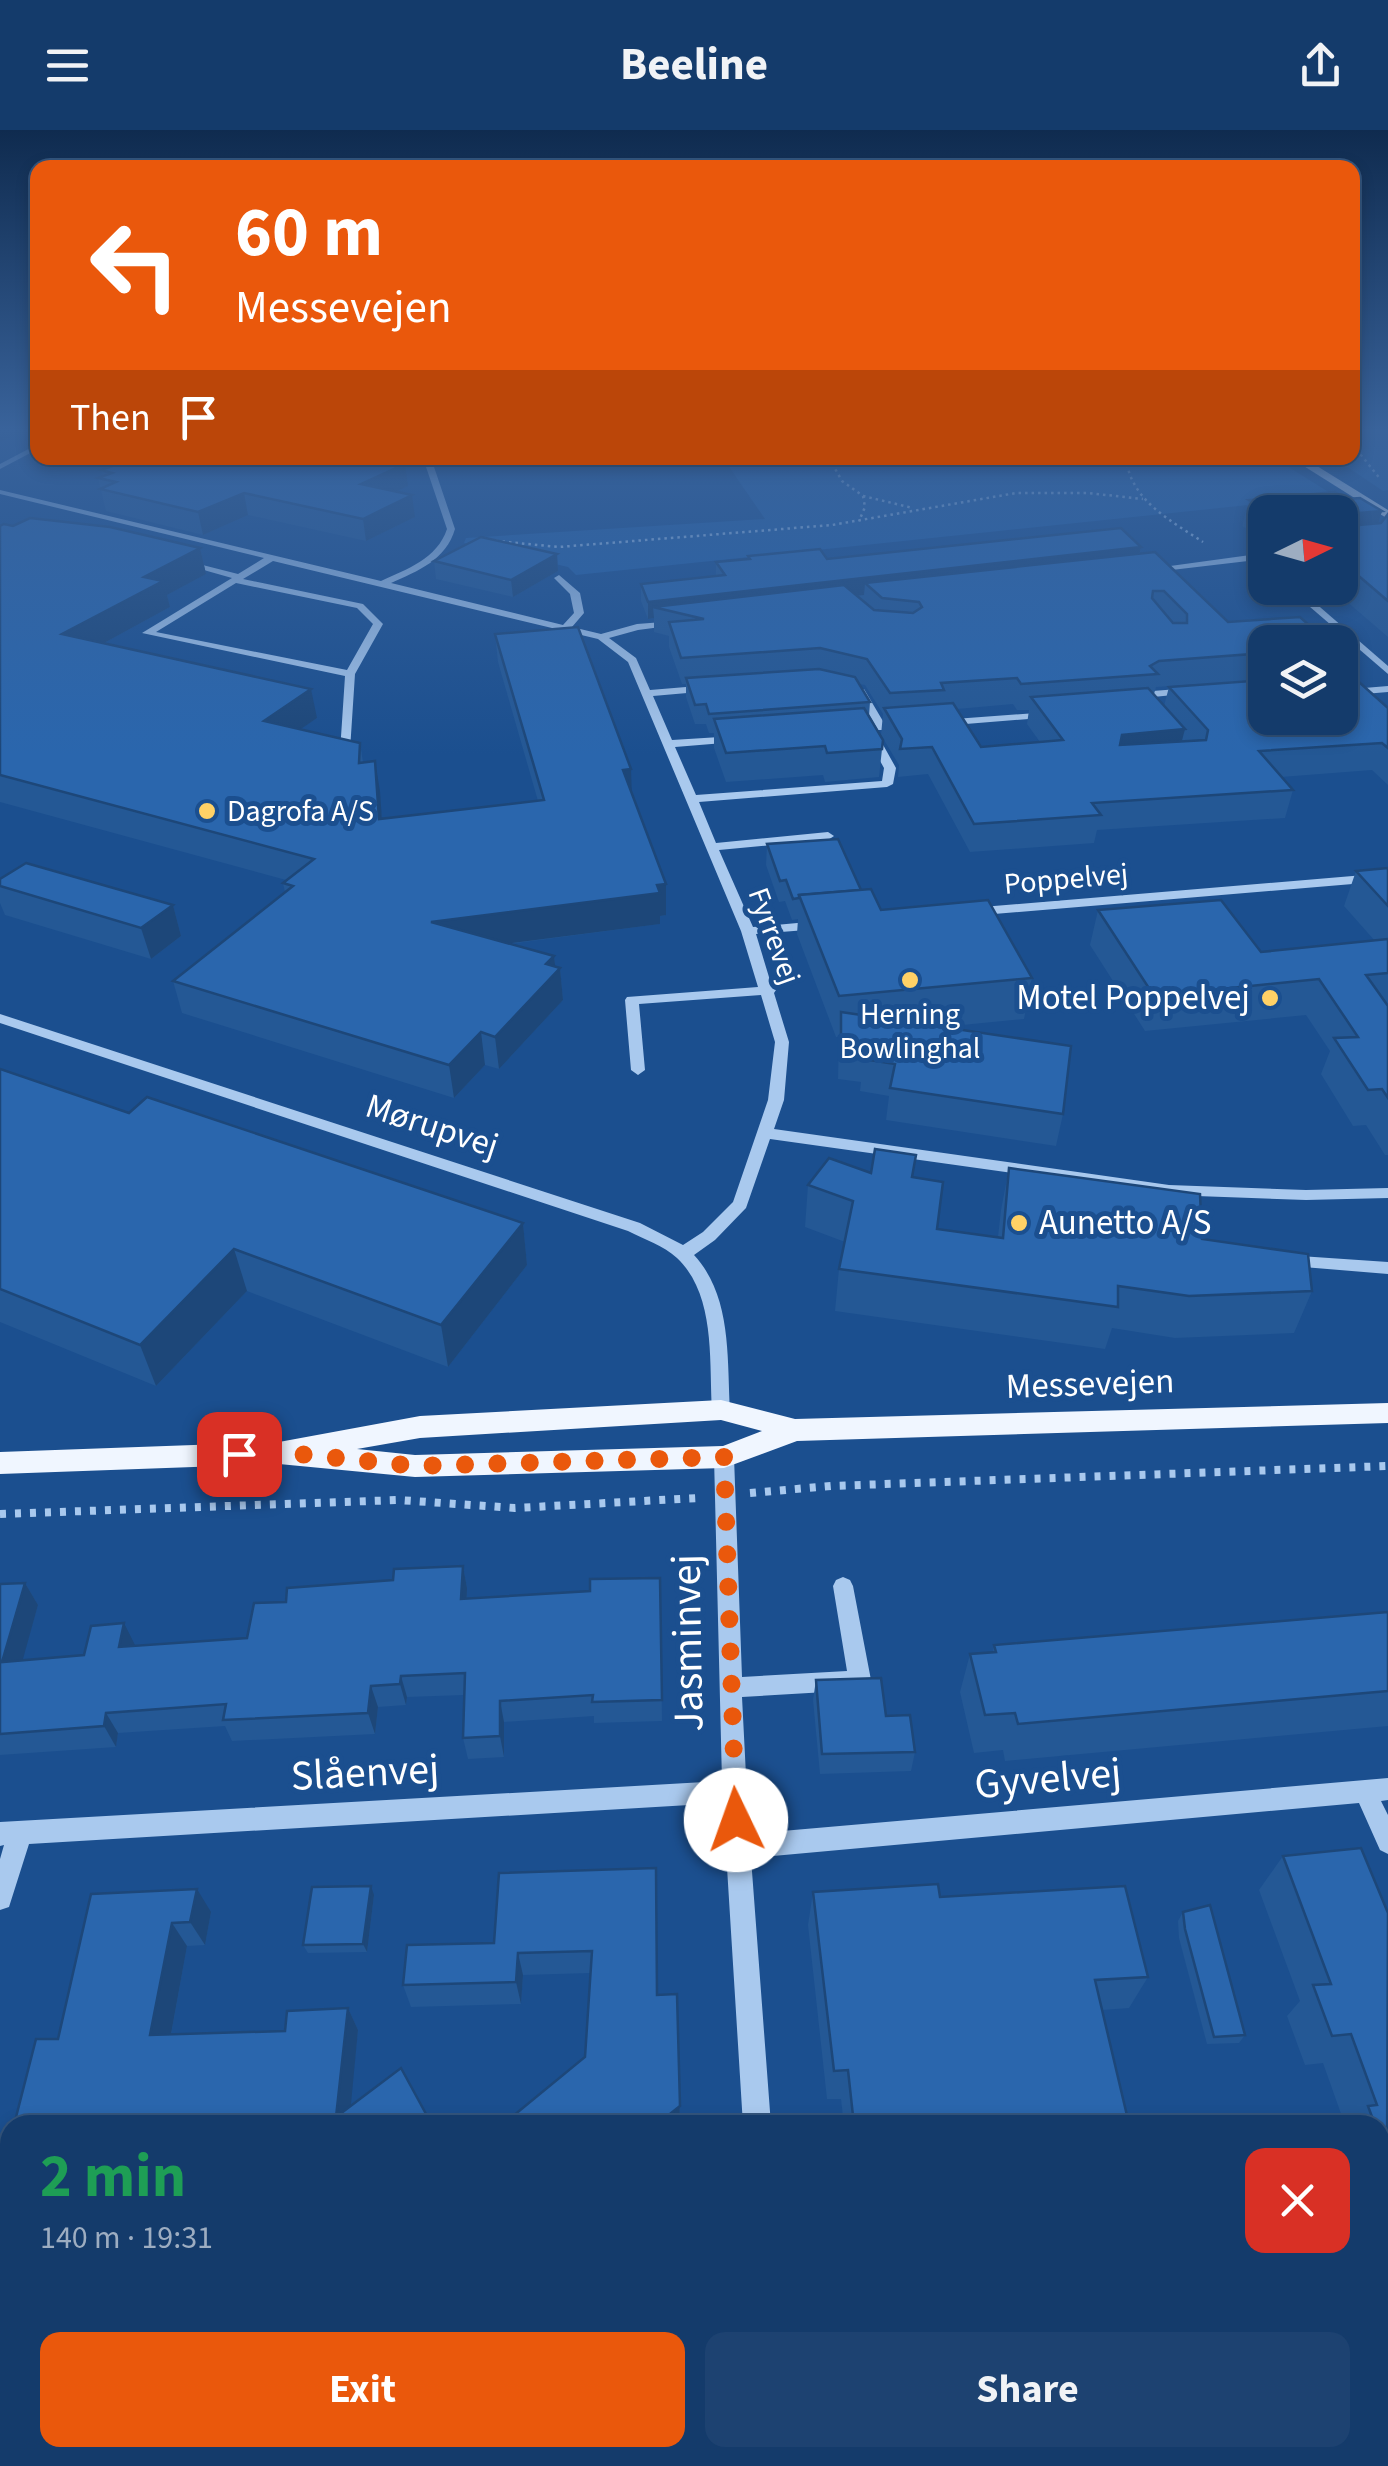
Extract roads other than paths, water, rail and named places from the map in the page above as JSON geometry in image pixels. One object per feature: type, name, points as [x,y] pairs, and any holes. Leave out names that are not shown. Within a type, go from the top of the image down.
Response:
[{"type":"main road","name":"Messevejen","points":[[279,1452],[420,1426],[721,1410],[795,1430],[1388,1413]]},
{"type":"main road","points":[[721,1410],[724,1457]]},
{"type":"main road","name":"Messevejen","points":[[0,1463],[279,1452],[415,1466],[724,1457],[795,1430]]},
{"type":"street","points":[[180,536],[601,637],[637,627],[693,621]]},
{"type":"street","points":[[380,585],[442,550],[450,536]]},
{"type":"street","points":[[270,558],[147,633],[350,674]]},
{"type":"street","points":[[172,559],[236,579],[360,606],[378,624],[350,674],[344,750]]},
{"type":"street","points":[[1134,571],[1248,559]]},
{"type":"street","points":[[558,578],[575,593],[579,613],[565,629]]},
{"type":"street","points":[[1313,605],[1388,671]]},
{"type":"street","name":"Fyrrevej","points":[[601,637],[632,660],[748,930],[782,1042],[776,1100],[740,1204],[709,1236],[683,1254]]},
{"type":"street","points":[[646,693],[722,688]]},
{"type":"street","points":[[691,799],[887,784],[890,768],[860,692],[846,688]]},
{"type":"street","points":[[1358,692],[1388,689]]},
{"type":"street","points":[[1153,694],[1209,690]]},
{"type":"street","points":[[1147,708],[1197,704]]},
{"type":"street","points":[[918,725],[1062,714]]},
{"type":"street","points":[[850,730],[900,726]]},
{"type":"street","points":[[667,744],[758,738]]},
{"type":"street","points":[[712,847],[828,836]]},
{"type":"street","name":"Poppelvej","points":[[951,914],[1388,877]]},
{"type":"street","points":[[748,930],[840,923]]},
{"type":"street","points":[[638,1070],[632,1000],[769,990]]},
{"type":"street","name":"Mørupvej","points":[[0,1018],[634,1227],[683,1254]]},
{"type":"street","points":[[765,1133],[1169,1190],[1306,1196],[1388,1194]]},
{"type":"street","points":[[683,1254],[704,1281],[714,1321],[721,1410]]},
{"type":"street","points":[[1263,1260],[1388,1268]]},
{"type":"street","name":"Jasminvej","points":[[724,1457],[734,1792],[757,2115]]},
{"type":"street","points":[[732,1688],[860,1680],[843,1586]]},
{"type":"street","name":"Gyvelvej","points":[[738,1847],[1376,1790],[1388,1842]]},
{"type":"street","name":"Slåenvej","points":[[10,1834],[734,1792]]},
{"type":"street","points":[[0,1898],[10,1834]]},
{"type":"place","name":"Dagrofa A/S","points":[[207,811]]},
{"type":"place","name":"Herning Bowlinghal","points":[[910,980]]},
{"type":"place","name":"Motel Poppelvej","points":[[1270,998]]},
{"type":"place","name":"Aunetto A/S","points":[[1019,1223]]}]
